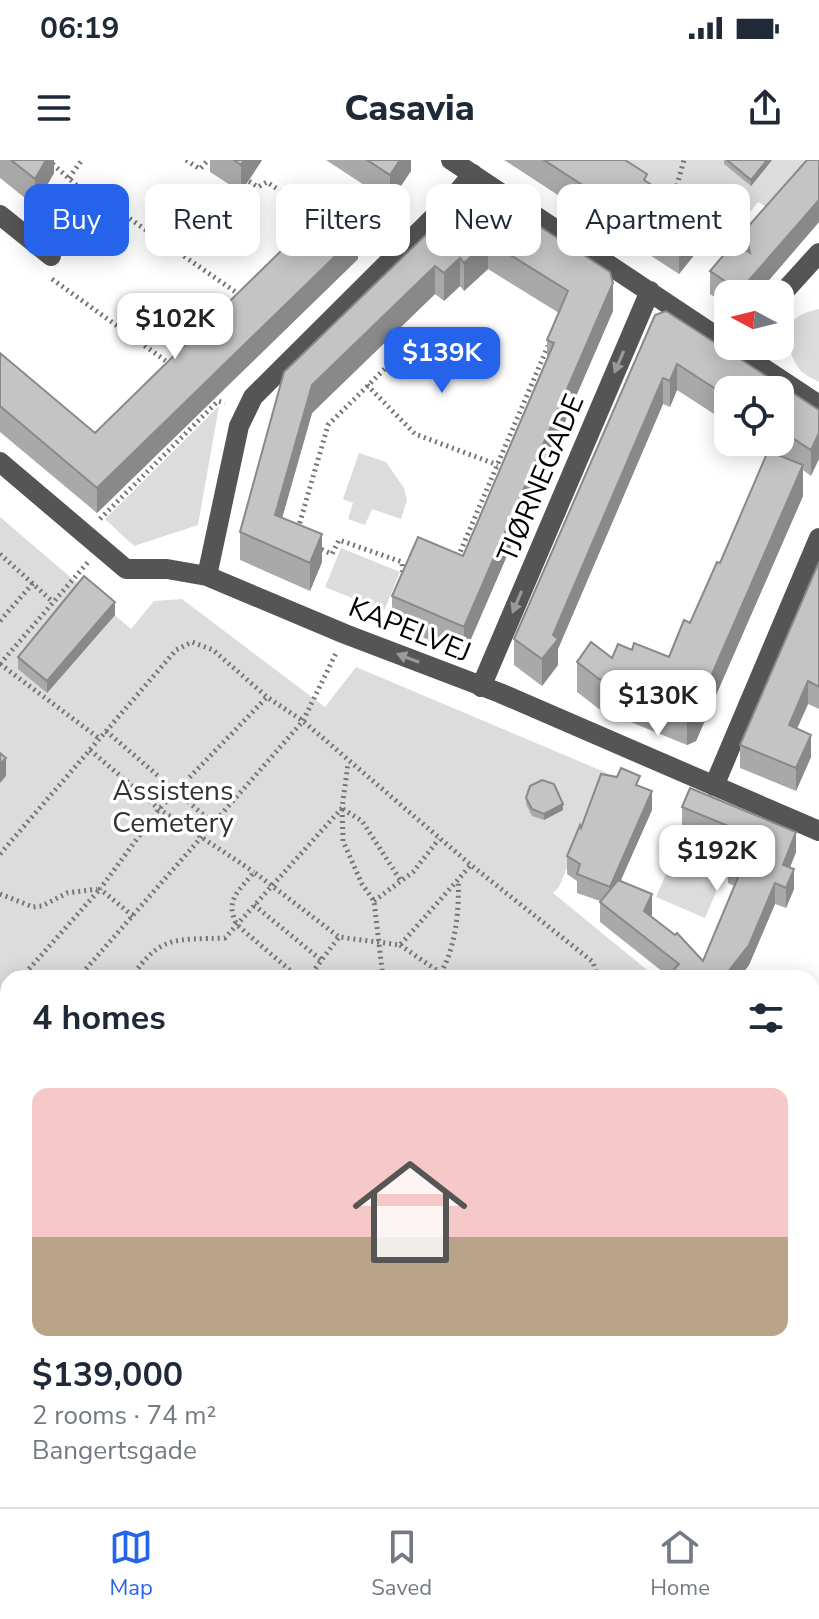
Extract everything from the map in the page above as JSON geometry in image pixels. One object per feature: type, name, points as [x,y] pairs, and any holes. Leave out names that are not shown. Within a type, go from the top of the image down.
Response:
[{"type":"street","points":[[451,160],[714,334]]},
{"type":"street","points":[[207,576],[239,426],[253,397],[450,201],[473,174]]},
{"type":"street","points":[[0,215],[24,234]]},
{"type":"street","points":[[794,281],[819,253]]},
{"type":"street","name":"TJØRNEGADE","points":[[481,687],[650,291]]},
{"type":"street","points":[[753,360],[819,405]]},
{"type":"street","name":"KAPELVEJ","points":[[0,462],[126,569],[167,569],[207,576],[345,634],[500,693],[819,831]]},
{"type":"street","points":[[714,786],[819,538]]},
{"type":"path","points":[[48,160],[116,220],[123,214],[241,296],[231,306]]},
{"type":"path","points":[[69,178],[82,160]]},
{"type":"path","points":[[186,160],[200,169],[208,160]]},
{"type":"path","points":[[677,184],[684,160]]},
{"type":"path","points":[[238,174],[258,187],[267,182],[276,188]]},
{"type":"path","points":[[51,256],[49,277],[171,364]]},
{"type":"path","points":[[454,568],[552,336]]},
{"type":"path","points":[[294,540],[328,425],[415,339]]},
{"type":"path","points":[[160,375],[181,354]]},
{"type":"path","points":[[367,385],[415,434],[498,465]]},
{"type":"path","points":[[85,535],[218,401],[248,407]]},
{"type":"path","points":[[307,544],[332,554],[339,540],[402,562],[403,586]]},
{"type":"path","points":[[100,739],[0,664],[88,562],[104,551]]},
{"type":"path","points":[[0,554],[53,602]]},
{"type":"path","points":[[0,566],[6,559]]},
{"type":"path","points":[[0,621],[33,583]]},
{"type":"path","points":[[376,646],[397,598]]},
{"type":"path","points":[[85,970],[303,721],[345,634]]},
{"type":"path","points":[[0,854],[176,650],[192,642],[213,650],[267,697],[303,721],[439,839],[593,962],[596,970]]},
{"type":"path","points":[[28,970],[100,889],[159,809],[267,697]]},
{"type":"path","points":[[106,731],[214,824]]},
{"type":"path","points":[[90,750],[159,809],[273,884],[339,937],[400,945],[432,970]]},
{"type":"path","points":[[348,763],[342,808],[343,841],[362,884],[374,901],[382,970]]},
{"type":"path","points":[[342,808],[362,821],[401,881]]},
{"type":"path","points":[[137,970],[157,947],[181,940],[225,938],[342,808]]},
{"type":"path","points":[[374,901],[413,872],[439,839]]},
{"type":"path","points":[[400,945],[471,865]]},
{"type":"path","points":[[254,872],[233,899],[231,914],[237,925],[290,970]]},
{"type":"path","points":[[441,970],[454,935],[458,880]]},
{"type":"path","points":[[0,894],[33,907],[42,906],[67,893],[100,889],[133,916]]},
{"type":"path","points":[[254,905],[321,960]]},
{"type":"path","points":[[314,970],[339,937]]},
{"type":"green space","points":[[596,160],[812,160],[774,211],[758,202],[750,212],[750,184],[633,184]]},
{"type":"green space","points":[[819,309],[819,382],[804,373],[794,360],[794,320]]},
{"type":"green space","points":[[219,406],[198,525],[134,546],[105,519]]},
{"type":"green space","points":[[359,453],[386,462],[404,488],[407,500],[401,519],[372,509],[365,525],[348,519],[353,503],[343,499]]},
{"type":"green space","name":"Assistens Cemetery","points":[[0,517],[131,629],[154,601],[182,599],[325,707],[356,667],[607,773],[559,887],[553,893],[647,970],[0,970]]},
{"type":"green space","points":[[341,548],[400,572],[384,611],[325,587]]},
{"type":"green space","points":[[682,837],[731,857],[705,918],[656,897]]},
{"type":"building","points":[[11,160],[46,160],[35,179]]},
{"type":"building","points":[[367,160],[400,160],[390,175]]},
{"type":"building","points":[[544,160],[625,160],[647,174],[644,180],[650,184],[581,184]]},
{"type":"building","points":[[727,160],[767,160],[751,180]]},
{"type":"building","points":[[807,160],[819,160],[819,200],[749,280],[724,280],[710,271],[723,256],[750,256],[750,224]]},
{"type":"building","points":[[541,227],[557,238],[557,256],[585,256],[610,272],[613,283],[464,627],[392,596],[418,537],[463,556],[554,343],[547,340],[568,291],[512,256],[541,256]]},
{"type":"building","points":[[426,235],[426,256],[472,256],[464,263],[460,258],[444,273],[435,266],[312,385],[275,515],[322,534],[310,563],[240,532],[284,372],[404,256],[410,256],[410,250]]},
{"type":"building","points":[[276,256],[335,256],[97,488],[0,406],[0,353],[95,433]]},
{"type":"building","points":[[666,311],[714,342],[714,360],[742,360],[766,376],[714,376],[714,388],[677,364],[670,381],[663,378],[553,635],[558,639],[542,659],[514,639],[655,315]]},
{"type":"building","points":[[794,394],[819,410],[819,433],[811,450],[794,439]]},
{"type":"building","points":[[766,456],[780,456],[803,465],[696,711],[687,715],[599,679],[577,662],[591,642],[612,658],[618,644],[632,650],[634,643],[669,657],[684,620],[690,623],[717,562],[720,563]]},
{"type":"building","points":[[819,562],[819,687],[808,681],[789,725],[811,735],[796,768],[740,745]]},
{"type":"building","points":[[84,576],[115,602],[47,681],[18,657]]},
{"type":"building","points":[[621,768],[640,776],[636,785],[652,791],[610,887],[577,874],[580,864],[567,856],[601,774],[617,777]]},
{"type":"building","points":[[542,780],[554,784],[563,804],[544,814],[532,809],[526,798],[530,786]]},
{"type":"building","points":[[690,788],[796,832],[783,865],[794,869],[786,888],[775,883],[749,945],[729,970],[673,970],[679,964],[600,902],[618,880],[652,894],[644,911],[675,935],[677,933],[703,961],[742,868],[728,862],[733,847],[748,852],[755,837],[682,807]]}]
